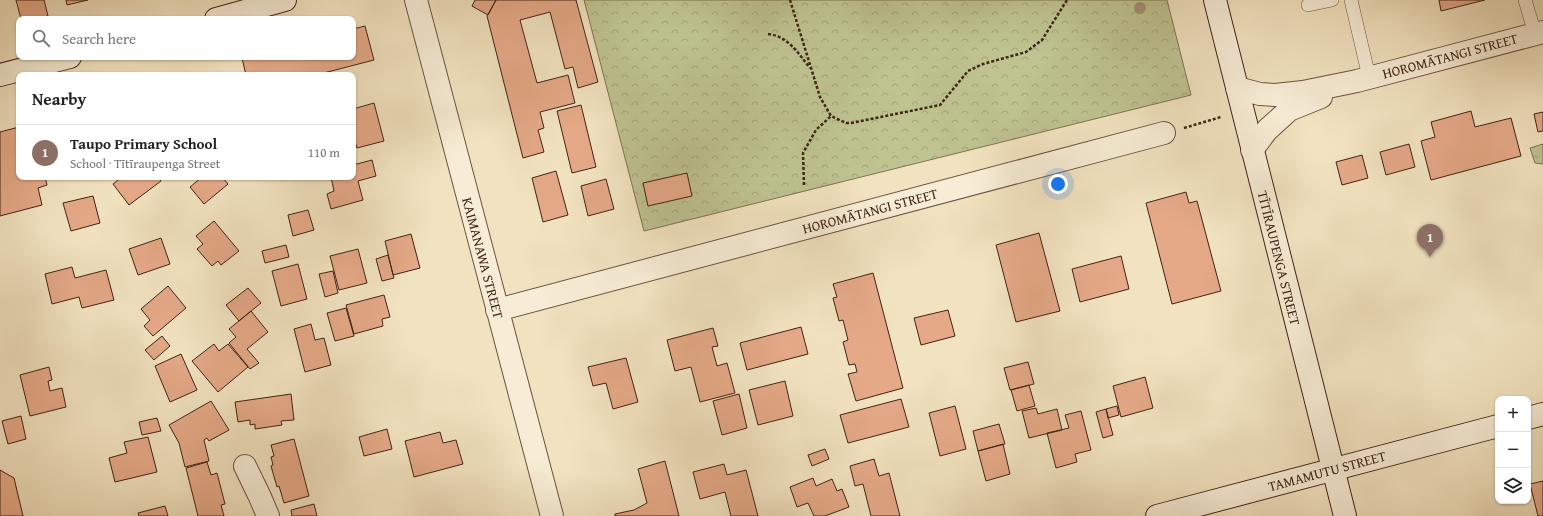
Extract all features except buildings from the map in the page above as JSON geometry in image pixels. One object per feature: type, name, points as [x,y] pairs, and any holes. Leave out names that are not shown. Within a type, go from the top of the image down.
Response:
[{"type":"street","points":[[227,16],[285,0]]},
{"type":"street","name":"KAIMANAWA STREET","points":[[416,0],[552,516]]},
{"type":"street","name":"TĪTĪRAUPENGA STREET","points":[[1215,0],[1345,516]]},
{"type":"street","name":"HOROMĀTANGI STREET","points":[[1237,88],[1260,94],[1275,95],[1303,92],[1363,79],[1539,33]]},
{"type":"street","points":[[0,75],[58,60]]},
{"type":"street","name":"HOROMĀTANGI STREET","points":[[1252,150],[1267,130],[1289,110],[1363,79]]},
{"type":"street","name":"HOROMĀTANGI STREET","points":[[497,310],[1164,133]]},
{"type":"street","points":[[1531,417],[1543,414]]},
{"type":"street","name":"TAMAMUTU STREET","points":[[1157,516],[1495,427]]},
{"type":"street","points":[[245,466],[268,516]]},
{"type":"lane","points":[[1308,5],[1332,0]]},
{"type":"lane","points":[[1351,0],[1363,79]]},
{"type":"lane","points":[[1525,0],[1539,33]]},
{"type":"path","points":[[790,0],[820,97],[831,116],[846,123],[940,105],[968,70],[983,64],[1026,52],[1042,40],[1067,0]]},
{"type":"path","points":[[768,34],[780,37],[788,42],[811,70]]},
{"type":"path","points":[[1164,133],[1242,110]]},
{"type":"path","points":[[804,185],[803,154],[816,130],[831,116]]},
{"type":"green space","points":[[584,0],[1167,0],[1191,95],[644,231]]},
{"type":"green space","points":[[1543,144],[1543,164],[1535,163],[1530,148]]},
{"type":"place","name":"Taupo Primary School","points":[[1430,257]]}]
